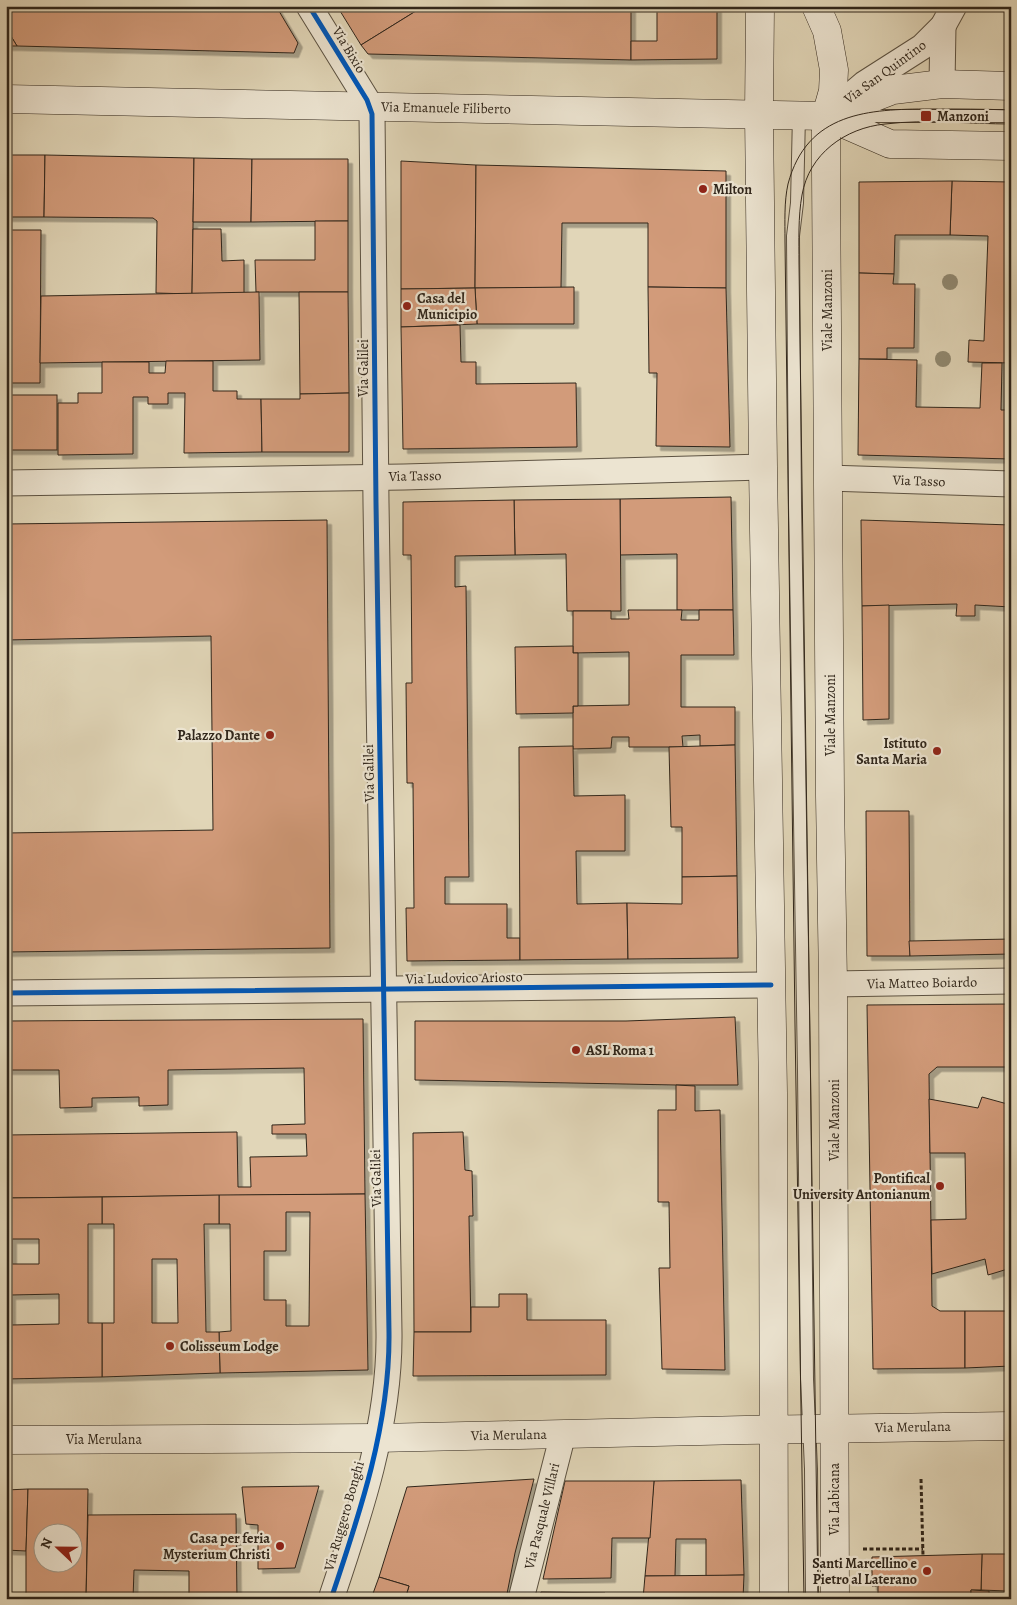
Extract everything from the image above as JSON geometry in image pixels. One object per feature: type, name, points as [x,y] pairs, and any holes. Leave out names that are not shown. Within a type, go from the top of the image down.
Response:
[{"type":"main road","points":[[760,6],[759,114],[771,985],[774,1599]]},
{"type":"main road","name":"Viale Manzoni","points":[[816,6],[827,31],[834,70],[833,91],[826,116],[833,984],[821,1429]]},
{"type":"main road","name":"Via Emanuele Filiberto","points":[[826,116],[892,90],[942,84],[1011,86]]},
{"type":"main road","name":"Via Emanuele Filiberto","points":[[6,99],[826,116],[890,144],[1011,146]]},
{"type":"main road","name":"Via Merulana","points":[[6,1440],[377,1438],[1011,1426]]},
{"type":"main road","name":"Via Labicana","points":[[821,1429],[835,1599]]},
{"type":"street","name":"Via Bixio","points":[[309,6],[370,106]]},
{"type":"street","name":"Via San Quintino","points":[[826,116],[864,84],[922,47],[948,16]]},
{"type":"street","name":"Via San Quintino","points":[[942,84],[948,16]]},
{"type":"street","name":"Via Galilei","points":[[370,106],[372,114],[389,1357],[386,1395],[377,1438]]},
{"type":"street","name":"Via Tasso","points":[[6,483],[763,467]]},
{"type":"street","name":"Via Tasso","points":[[828,478],[1011,484]]},
{"type":"street","name":"Via Matteo Boiardo","points":[[833,984],[1011,981]]},
{"type":"street","name":"Via Ludovico Ariosto","points":[[6,993],[771,985]]},
{"type":"street","name":"Via Pasquale Villari","points":[[521,1599],[562,1434]]},
{"type":"street","name":"Via Ruggero Bonghi","points":[[331,1599],[356,1517],[377,1438]]},
{"type":"lane","name":"Viale Manzoni","points":[[798,115],[797,203],[793,236],[794,496],[821,1429]]},
{"type":"lane","name":"Via Emanuele Filiberto","points":[[826,116],[1011,116]]},
{"type":"lane","name":"Via Labicana","points":[[812,1599],[811,1469],[821,1429]]},
{"type":"path","points":[[921,1479],[924,1556]]},
{"type":"path","points":[[859,1549],[923,1549]]},
{"type":"building","points":[[6,6],[276,6],[298,43],[294,53],[17,46],[6,28]]},
{"type":"building","points":[[337,6],[424,6],[361,45]]},
{"type":"building","points":[[424,6],[631,6],[631,60],[368,54],[361,45]]},
{"type":"building","points":[[657,6],[717,6],[717,59],[631,60],[631,41],[657,41]]},
{"type":"building","points":[[6,28],[17,46],[6,46]]},
{"type":"building","points":[[6,155],[45,155],[44,217],[6,217]]},
{"type":"building","points":[[45,155],[194,158],[192,294],[156,293],[157,221],[153,218],[44,217]]},
{"type":"building","points":[[194,158],[252,159],[251,222],[193,222]]},
{"type":"building","points":[[252,159],[348,159],[348,221],[251,222]]},
{"type":"building","points":[[401,161],[476,165],[475,288],[401,289]]},
{"type":"building","points":[[476,165],[726,171],[726,288],[648,287],[648,223],[562,223],[561,288],[475,288]]},
{"type":"building","points":[[952,181],[1011,182],[1011,363],[968,362],[969,340],[984,341],[988,236],[950,235]]},
{"type":"building","points":[[952,181],[950,235],[895,235],[894,274],[859,273],[859,182]]},
{"type":"building","points":[[315,221],[348,221],[348,292],[256,292],[255,260],[315,260]]},
{"type":"building","points":[[193,229],[221,229],[222,261],[244,260],[244,293],[192,294]]},
{"type":"building","points":[[6,230],[41,230],[40,383],[6,383]]},
{"type":"building","points":[[859,273],[894,274],[893,284],[915,284],[914,348],[887,348],[887,359],[859,359]]},
{"type":"building","points":[[574,287],[574,324],[477,324],[475,288]]},
{"type":"building","points":[[648,287],[726,288],[730,447],[656,446],[657,373],[649,373]]},
{"type":"building","points":[[475,288],[477,324],[401,327],[401,289]]},
{"type":"building","points":[[259,292],[260,360],[40,363],[41,296]]},
{"type":"building","points":[[299,292],[348,292],[349,393],[300,394]]},
{"type":"building","points":[[460,325],[461,362],[476,362],[476,384],[576,383],[577,447],[403,449],[401,327]]},
{"type":"building","points":[[859,359],[917,360],[916,407],[980,408],[982,363],[1002,363],[1001,410],[1011,410],[1011,459],[858,455]]},
{"type":"building","points":[[166,361],[213,361],[213,391],[237,391],[237,399],[261,399],[262,452],[184,453],[185,393],[168,393],[168,404],[148,404],[148,397],[133,397],[133,454],[58,455],[58,403],[78,403],[78,393],[102,393],[102,362],[149,362],[149,373],[165,373]]},
{"type":"building","points":[[349,393],[349,452],[262,452],[261,399],[300,399],[300,394]]},
{"type":"building","points":[[6,395],[57,395],[57,450],[6,450]]},
{"type":"building","points":[[731,497],[733,610],[677,610],[677,554],[620,555],[620,499]]},
{"type":"building","points":[[620,499],[621,611],[567,611],[566,554],[515,555],[514,500]]},
{"type":"building","points":[[514,500],[515,555],[455,556],[455,587],[466,586],[469,877],[445,877],[445,904],[507,904],[507,938],[520,938],[520,960],[407,961],[406,908],[414,908],[413,783],[407,783],[406,683],[412,683],[411,555],[403,555],[403,502]]},
{"type":"building","name":"Palazzo Dante","points":[[327,520],[330,948],[6,952],[6,833],[213,830],[211,636],[6,640],[6,524]]},
{"type":"building","points":[[861,520],[1011,525],[1011,607],[975,605],[975,616],[956,616],[957,604],[862,606]]},
{"type":"building","points":[[889,605],[889,719],[863,720],[862,606]]},
{"type":"building","points":[[628,610],[682,610],[681,620],[699,620],[699,610],[733,610],[734,655],[681,655],[681,707],[735,707],[735,745],[700,746],[700,735],[682,736],[683,747],[629,747],[629,737],[612,737],[611,748],[573,749],[573,706],[629,705],[629,652],[573,653],[573,611],[611,611],[611,619],[629,619]]},
{"type":"building","points":[[573,646],[573,653],[578,653],[578,706],[573,706],[573,713],[516,714],[515,647]]},
{"type":"building","points":[[735,745],[737,876],[682,877],[682,827],[671,827],[669,747]]},
{"type":"building","points":[[573,746],[574,796],[625,795],[625,851],[576,851],[577,904],[627,903],[628,959],[520,960],[519,747]]},
{"type":"building","points":[[866,811],[909,811],[910,956],[867,956]]},
{"type":"building","points":[[737,876],[738,958],[628,959],[627,903],[682,904],[682,877]]},
{"type":"building","points":[[1011,939],[1011,954],[910,956],[909,941]]},
{"type":"building","points":[[1011,1004],[1011,1067],[937,1067],[929,1074],[932,1306],[940,1311],[965,1311],[965,1368],[873,1369],[867,1005]]},
{"type":"building","name":"ASL Roma 1","points":[[735,1017],[738,1085],[415,1080],[415,1021],[626,1021]]},
{"type":"building","points":[[363,1019],[365,1194],[6,1198],[6,1135],[237,1132],[238,1187],[251,1187],[250,1157],[307,1156],[306,1134],[272,1134],[272,1125],[305,1124],[304,1068],[168,1070],[168,1105],[139,1106],[139,1097],[92,1098],[92,1107],[60,1108],[59,1070],[6,1070],[6,1021]]},
{"type":"building","points":[[676,1085],[695,1086],[695,1111],[720,1110],[725,1370],[662,1369],[659,1268],[670,1268],[669,1202],[658,1202],[658,1110],[676,1110]]},
{"type":"building","points":[[982,1097],[1011,1105],[1011,1268],[988,1275],[985,1259],[932,1274],[931,1220],[966,1219],[965,1153],[930,1153],[929,1099],[978,1108]]},
{"type":"building","points":[[463,1132],[465,1170],[472,1171],[473,1216],[469,1216],[471,1332],[414,1332],[413,1133]]},
{"type":"building","points":[[365,1194],[368,1370],[220,1373],[219,1332],[231,1331],[230,1224],[219,1224],[219,1195]],"holes":[[[286,1212],[310,1212],[309,1326],[286,1326],[286,1300],[264,1300],[264,1251],[286,1251]]]},
{"type":"building","points":[[219,1195],[219,1224],[204,1224],[206,1332],[219,1332],[220,1373],[102,1377],[102,1323],[114,1323],[114,1224],[102,1224],[102,1197]],"holes":[[[152,1259],[177,1259],[178,1323],[152,1323]]]},
{"type":"building","points":[[102,1197],[102,1224],[88,1224],[88,1323],[102,1323],[102,1377],[6,1379],[6,1198]],"holes":[[[12,1239],[39,1239],[39,1264],[12,1264]],[[59,1294],[59,1324],[11,1325],[11,1295]]]},
{"type":"building","points":[[499,1294],[527,1294],[527,1320],[606,1320],[606,1375],[413,1376],[414,1332],[471,1332],[471,1307],[499,1307]]},
{"type":"building","points":[[965,1311],[1011,1311],[1011,1366],[965,1368]]},
{"type":"building","points":[[1007,1477],[1011,1477],[1011,1542]]},
{"type":"building","points":[[534,1479],[515,1553],[506,1599],[405,1599],[409,1586],[379,1577],[407,1487]]},
{"type":"building","points":[[741,1480],[744,1575],[706,1576],[706,1539],[676,1539],[675,1576],[645,1576],[654,1481]]},
{"type":"building","points":[[565,1481],[654,1481],[650,1538],[612,1538],[611,1578],[543,1579]]},
{"type":"building","name":"Casa per feria Mysterium Christi","points":[[319,1486],[295,1568],[258,1569],[258,1525],[246,1524],[242,1487]]},
{"type":"building","points":[[28,1489],[26,1551],[6,1550],[6,1490]]},
{"type":"building","points":[[28,1489],[88,1489],[86,1599],[26,1599]]},
{"type":"building","points":[[236,1514],[237,1599],[189,1599],[189,1571],[134,1570],[133,1599],[86,1599],[88,1515]]},
{"type":"building","points":[[982,1554],[1011,1554],[1011,1599],[1007,1599],[1007,1591],[981,1590]]},
{"type":"building","name":"Santi Marcellino e Pietro al Laterano","points":[[982,1554],[981,1590],[971,1590],[971,1599],[878,1599],[878,1586],[872,1586],[872,1557]]},
{"type":"building","points":[[744,1575],[743,1599],[643,1599],[645,1576]]},
{"type":"building","points":[[379,1577],[409,1586],[405,1599],[371,1599]]},
{"type":"building","points":[[971,1590],[989,1591],[989,1599],[971,1599]]},
{"type":"building","points":[[541,1592],[605,1593],[604,1599],[540,1599]]},
{"type":"tram line","points":[[804,1599],[785,241],[787,191],[797,160],[810,142],[825,129],[843,120],[863,114],[907,109],[1011,110]]},
{"type":"tram line","points":[[818,1599],[799,283],[799,229],[802,195],[812,167],[821,156],[843,137],[856,131],[885,124],[900,123],[1011,124]]},
{"type":"cycle path","points":[[309,6],[367,100],[372,114],[389,1333],[388,1367],[379,1434],[362,1501],[331,1599]]},
{"type":"cycle path","points":[[6,993],[771,985]]},
{"type":"place","name":"Manzoni","points":[[926,116]]},
{"type":"place","name":"Milton","points":[[703,189]]},
{"type":"place","name":"Casa del Municipio","points":[[407,306]]},
{"type":"place","name":"Palazzo Dante","points":[[270,735]]},
{"type":"place","name":"Istituto Santa Maria","points":[[937,751]]},
{"type":"place","name":"ASL Roma 1","points":[[576,1050]]},
{"type":"place","name":"Pontifical University Antonianum","points":[[940,1186]]},
{"type":"place","name":"Colisseum Lodge","points":[[170,1346]]},
{"type":"place","name":"Casa per feria Mysterium Christi","points":[[280,1546]]},
{"type":"place","name":"Santi Marcellino e Pietro al Laterano","points":[[927,1571]]}]
